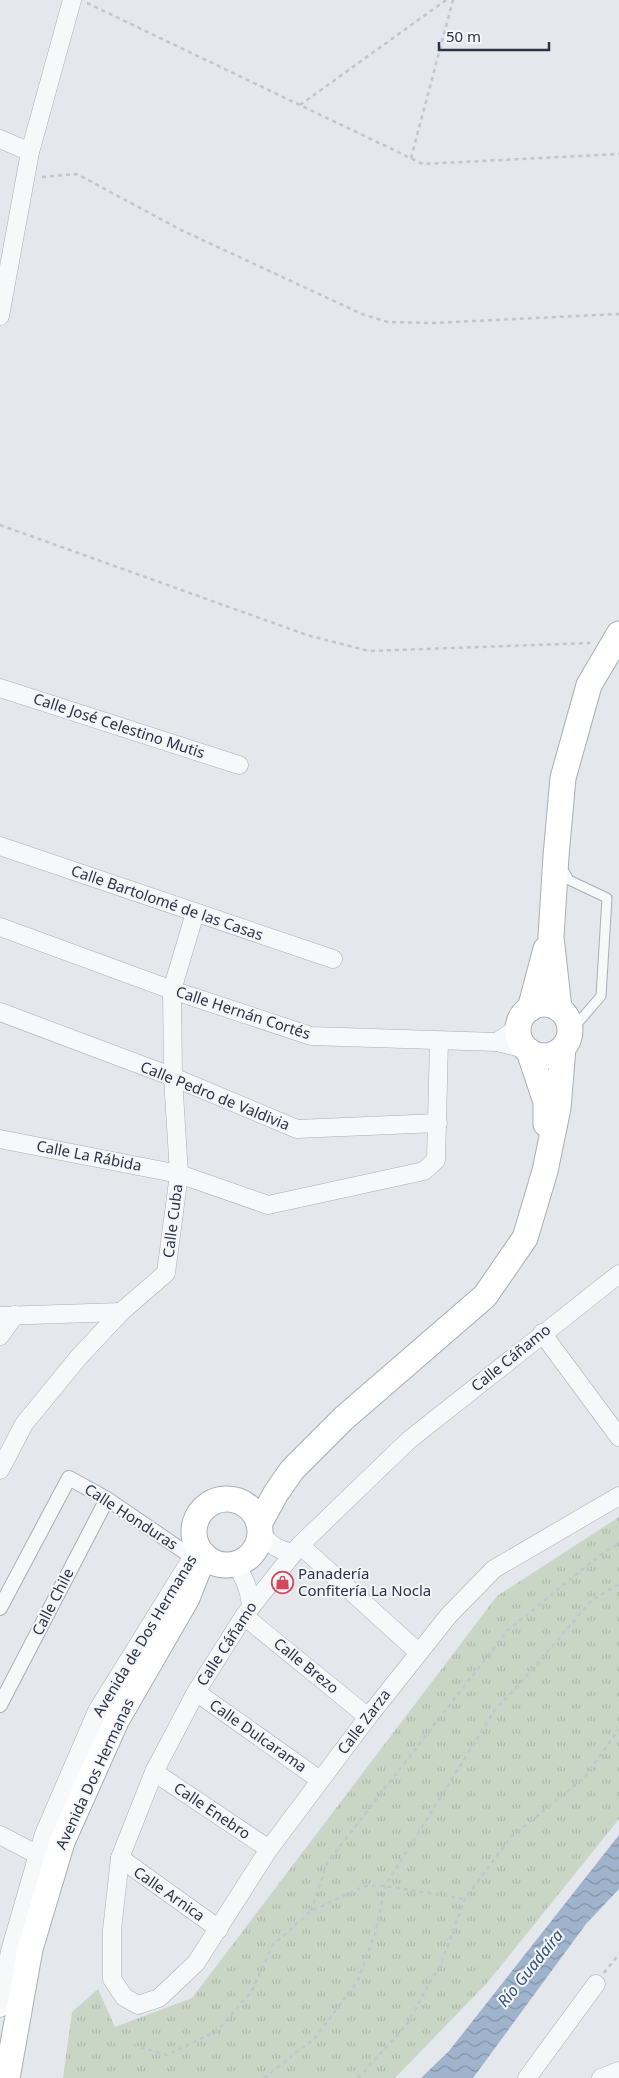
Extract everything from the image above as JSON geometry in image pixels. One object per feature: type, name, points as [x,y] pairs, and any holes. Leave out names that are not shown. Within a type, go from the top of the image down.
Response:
[{"type":"main road","points":[[559,1009],[551,938],[556,856],[564,778],[589,685],[617,638]]},
{"type":"main road","points":[[545,1171],[546,1102],[526,1034],[545,950],[551,938]]},
{"type":"main road","points":[[260,1529],[254,1513],[246,1504],[235,1500],[221,1499],[215,1501],[199,1514],[194,1534],[210,1558],[252,1553],[276,1493],[292,1470],[344,1418],[485,1296],[525,1238],[545,1171],[558,1108],[569,1023],[559,1009],[548,1005],[535,1006],[526,1034],[539,1056],[554,1054],[566,1040]]},
{"type":"main road","points":[[235,1500],[261,1489],[292,1470]]},
{"type":"main road","name":"Avenida Dos Hermanas","points":[[7,2078],[30,1949],[62,1842],[116,1721],[210,1558]]},
{"type":"street","points":[[0,316],[6,253],[26,178],[30,152],[72,0]]},
{"type":"street","points":[[0,140],[30,152]]},
{"type":"street","name":"Calle José Celestino Mutis","points":[[0,688],[239,765]]},
{"type":"street","name":"Calle Bartolomé de las Casas","points":[[0,846],[334,959]]},
{"type":"street","name":"Calle Cuba","points":[[0,1470],[24,1424],[78,1358],[121,1312],[166,1273],[179,1174],[173,1077],[172,990],[195,913]]},
{"type":"street","name":"Calle Hernán Cortés","points":[[0,927],[172,990],[311,1036],[497,1042],[526,1034]]},
{"type":"street","name":"Calle Pedro de Valdivia","points":[[0,1012],[173,1077],[297,1129],[438,1123]]},
{"type":"street","name":"Calle La Rábida","points":[[0,1138],[179,1174],[268,1205],[424,1171],[436,1160],[439,1041]]},
{"type":"street","name":"Calle Cáñamo","points":[[159,1998],[138,2005],[124,1997],[112,1979],[112,1930],[120,1858],[154,1772],[196,1692],[248,1610],[297,1548],[409,1440],[619,1274]]},
{"type":"street","points":[[0,1336],[8,1316],[121,1312]]},
{"type":"street","points":[[542,1333],[619,1437]]},
{"type":"street","name":"Calle Honduras","points":[[0,1608],[69,1478],[210,1558]]},
{"type":"street","name":"Calle Zarza","points":[[159,1998],[196,1963],[269,1849],[368,1716],[449,1615],[494,1569],[619,1496]]},
{"type":"street","name":"Calle Chile","points":[[0,1705],[107,1499]]},
{"type":"street","points":[[260,1529],[272,1544],[284,1552],[297,1548],[418,1652]]},
{"type":"street","points":[[210,1558],[243,1576],[249,1590],[248,1610]]},
{"type":"street","name":"Avenida de Dos Hermanas","points":[[0,2008],[5,1949],[44,1834],[97,1711],[210,1558]]},
{"type":"street","name":"Calle Brezo","points":[[248,1610],[368,1716]]},
{"type":"street","name":"Calle Dulcarama","points":[[196,1692],[320,1780]]},
{"type":"street","name":"Calle Enebro","points":[[154,1772],[269,1849]]},
{"type":"street","points":[[0,1835],[38,1855]]},
{"type":"street","name":"Calle Arnica","points":[[120,1858],[219,1929]]},
{"type":"street","points":[[527,2078],[596,1984]]},
{"type":"street","points":[[601,2078],[619,2071]]},
{"type":"lane","points":[[556,856],[569,880],[607,898],[602,996],[566,1040]]},
{"type":"path","points":[[81,0],[423,164],[619,154]]},
{"type":"path","points":[[300,105],[446,0]]},
{"type":"path","points":[[411,158],[453,0]]},
{"type":"path","points":[[26,178],[77,174],[181,230],[362,314],[388,322],[434,324],[619,314]]},
{"type":"path","points":[[0,525],[307,635],[370,651],[617,638]]},
{"type":"path","points":[[310,1911],[327,1863],[508,1631],[604,1552],[619,1544]]},
{"type":"path","points":[[264,2078],[315,2038],[358,1980],[376,1930],[385,1886],[495,1710],[592,1600],[619,1584]]},
{"type":"path","points":[[358,2078],[407,2024],[442,1961],[465,1899],[511,1837],[585,1777],[619,1729]]},
{"type":"path","points":[[133,2045],[167,2055],[216,2031],[251,1992],[273,1945],[310,1911],[365,1886],[385,1886],[465,1899]]},
{"type":"path","points":[[596,1984],[619,1954]]},
{"type":"green space","points":[[619,1517],[619,1819],[487,1983],[395,2078],[63,2078],[72,2012],[98,1989],[115,2027],[192,1998],[497,1596]]},
{"type":"water","name":"Río Guadaíra","points":[[619,1835],[619,1889],[586,1924],[473,2078],[421,2078],[449,2051]]},
{"type":"place","name":"Panadería Confitería La Nocla","points":[[282,1583]]}]
